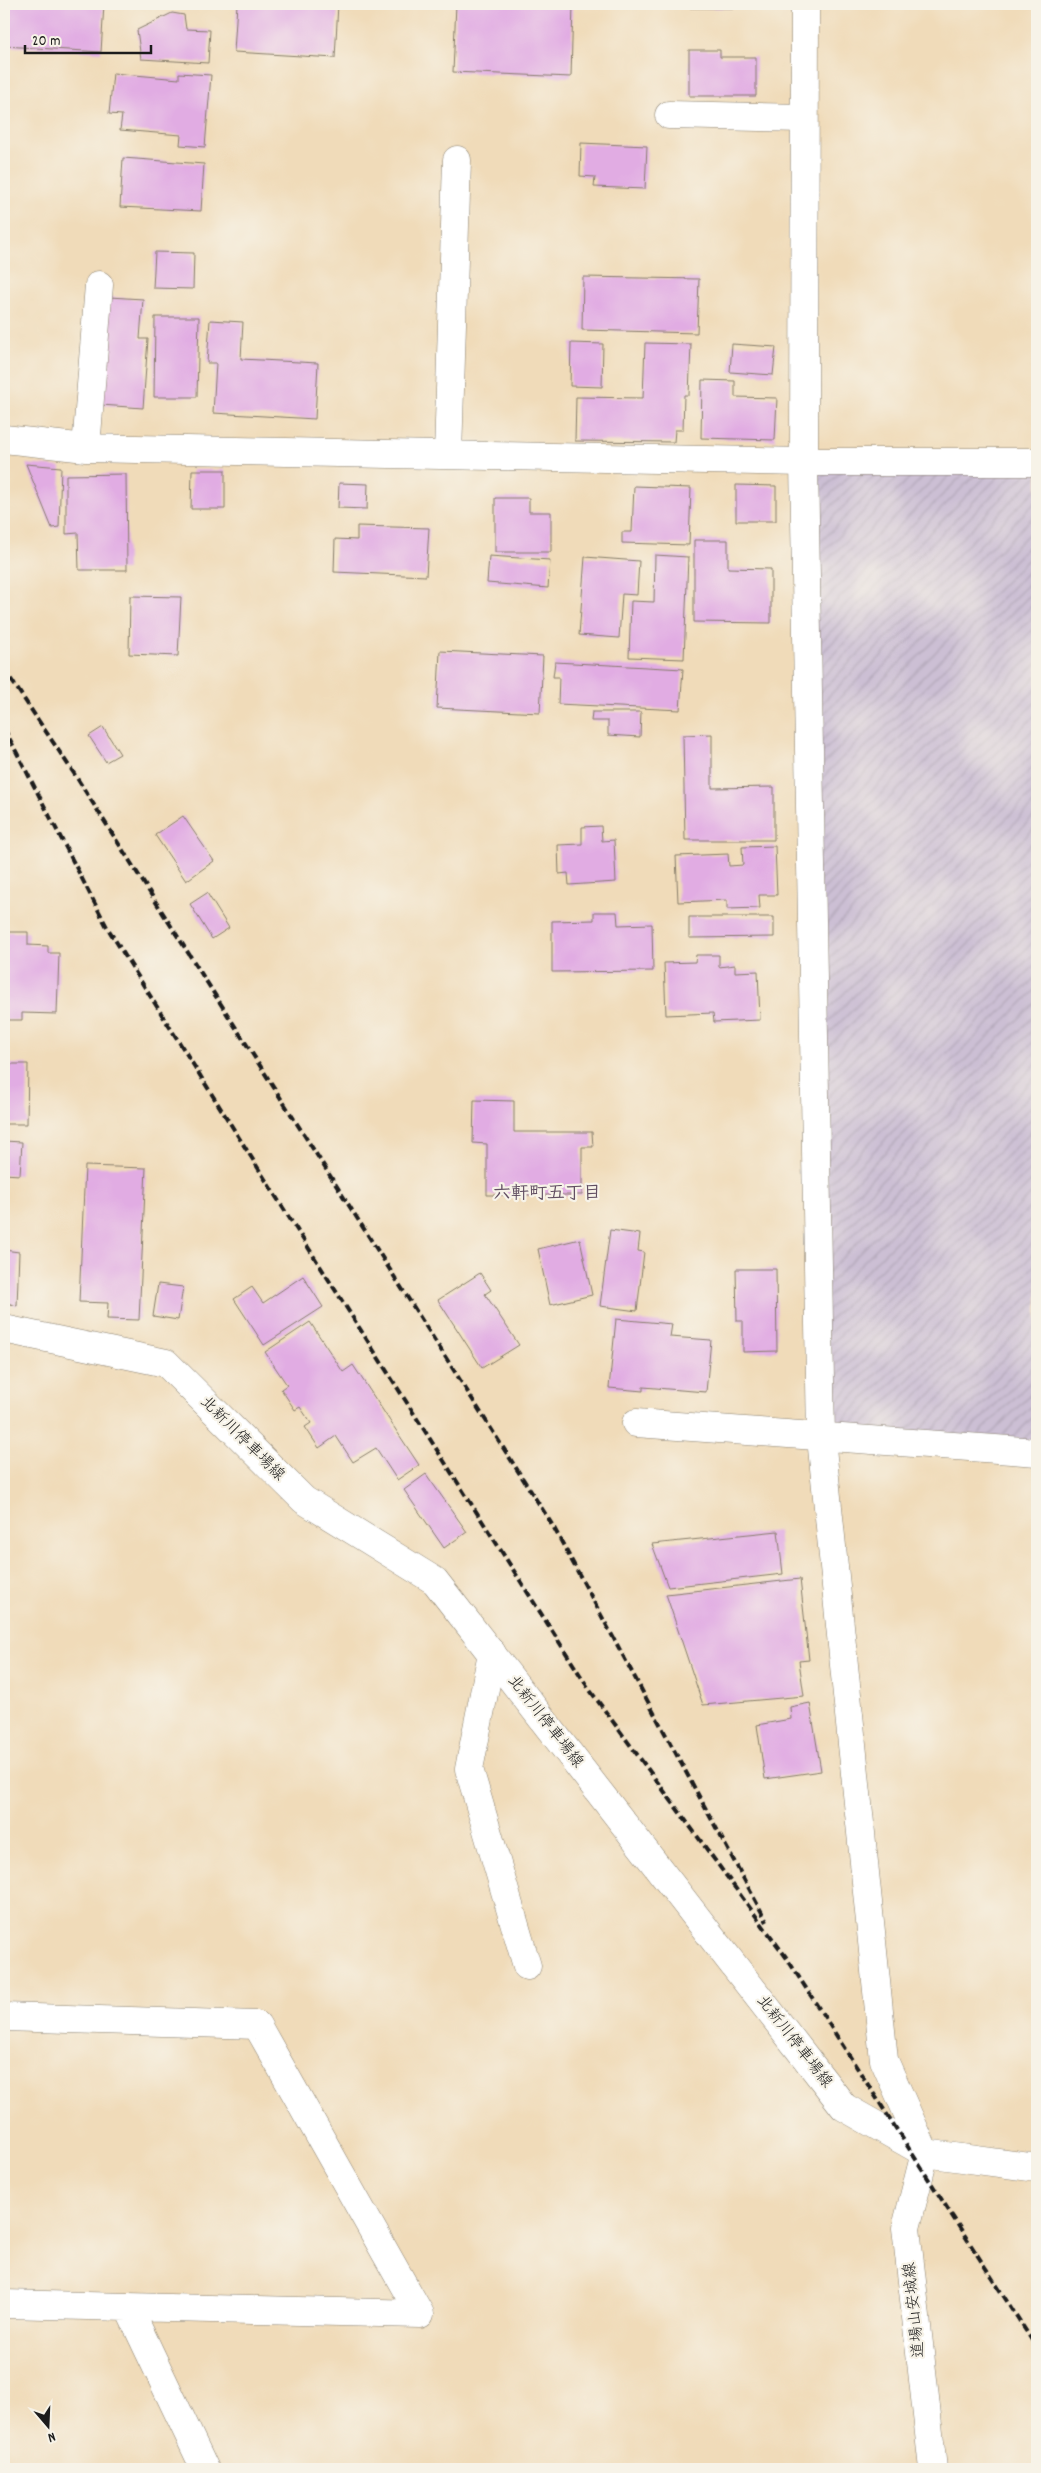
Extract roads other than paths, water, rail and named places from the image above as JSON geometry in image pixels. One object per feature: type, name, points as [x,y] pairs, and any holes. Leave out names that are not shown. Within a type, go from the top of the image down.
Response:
[{"type":"street","points":[[804,4],[804,462],[821,1438],[884,2060],[925,2153]]},
{"type":"street","points":[[670,115],[804,118]]},
{"type":"street","points":[[448,454],[457,160]]},
{"type":"street","points":[[86,448],[99,285]]},
{"type":"street","points":[[4,439],[86,448],[804,462],[1037,462]]},
{"type":"street","name":"北新川停車場線","points":[[4,1329],[166,1363],[304,1500],[435,1581],[844,2106],[925,2153],[1037,2168]]},
{"type":"street","points":[[636,1423],[821,1438],[1037,1452]]},
{"type":"street","points":[[492,1653],[469,1769],[527,1966]]},
{"type":"street","points":[[4,2017],[257,2025],[420,2314],[4,2304]]},
{"type":"street","name":"道場山安城線","points":[[925,2153],[906,2228],[933,2469]]},
{"type":"street","points":[[128,2307],[205,2469]]},
{"type":"railway","points":[[4,669],[75,775],[553,1526],[767,1922]]},
{"type":"railway","points":[[4,728],[107,927],[589,1689],[786,1957],[1037,2348]]},
{"type":"district","name":"六軒町五丁目","points":[[547,1194]]}]
